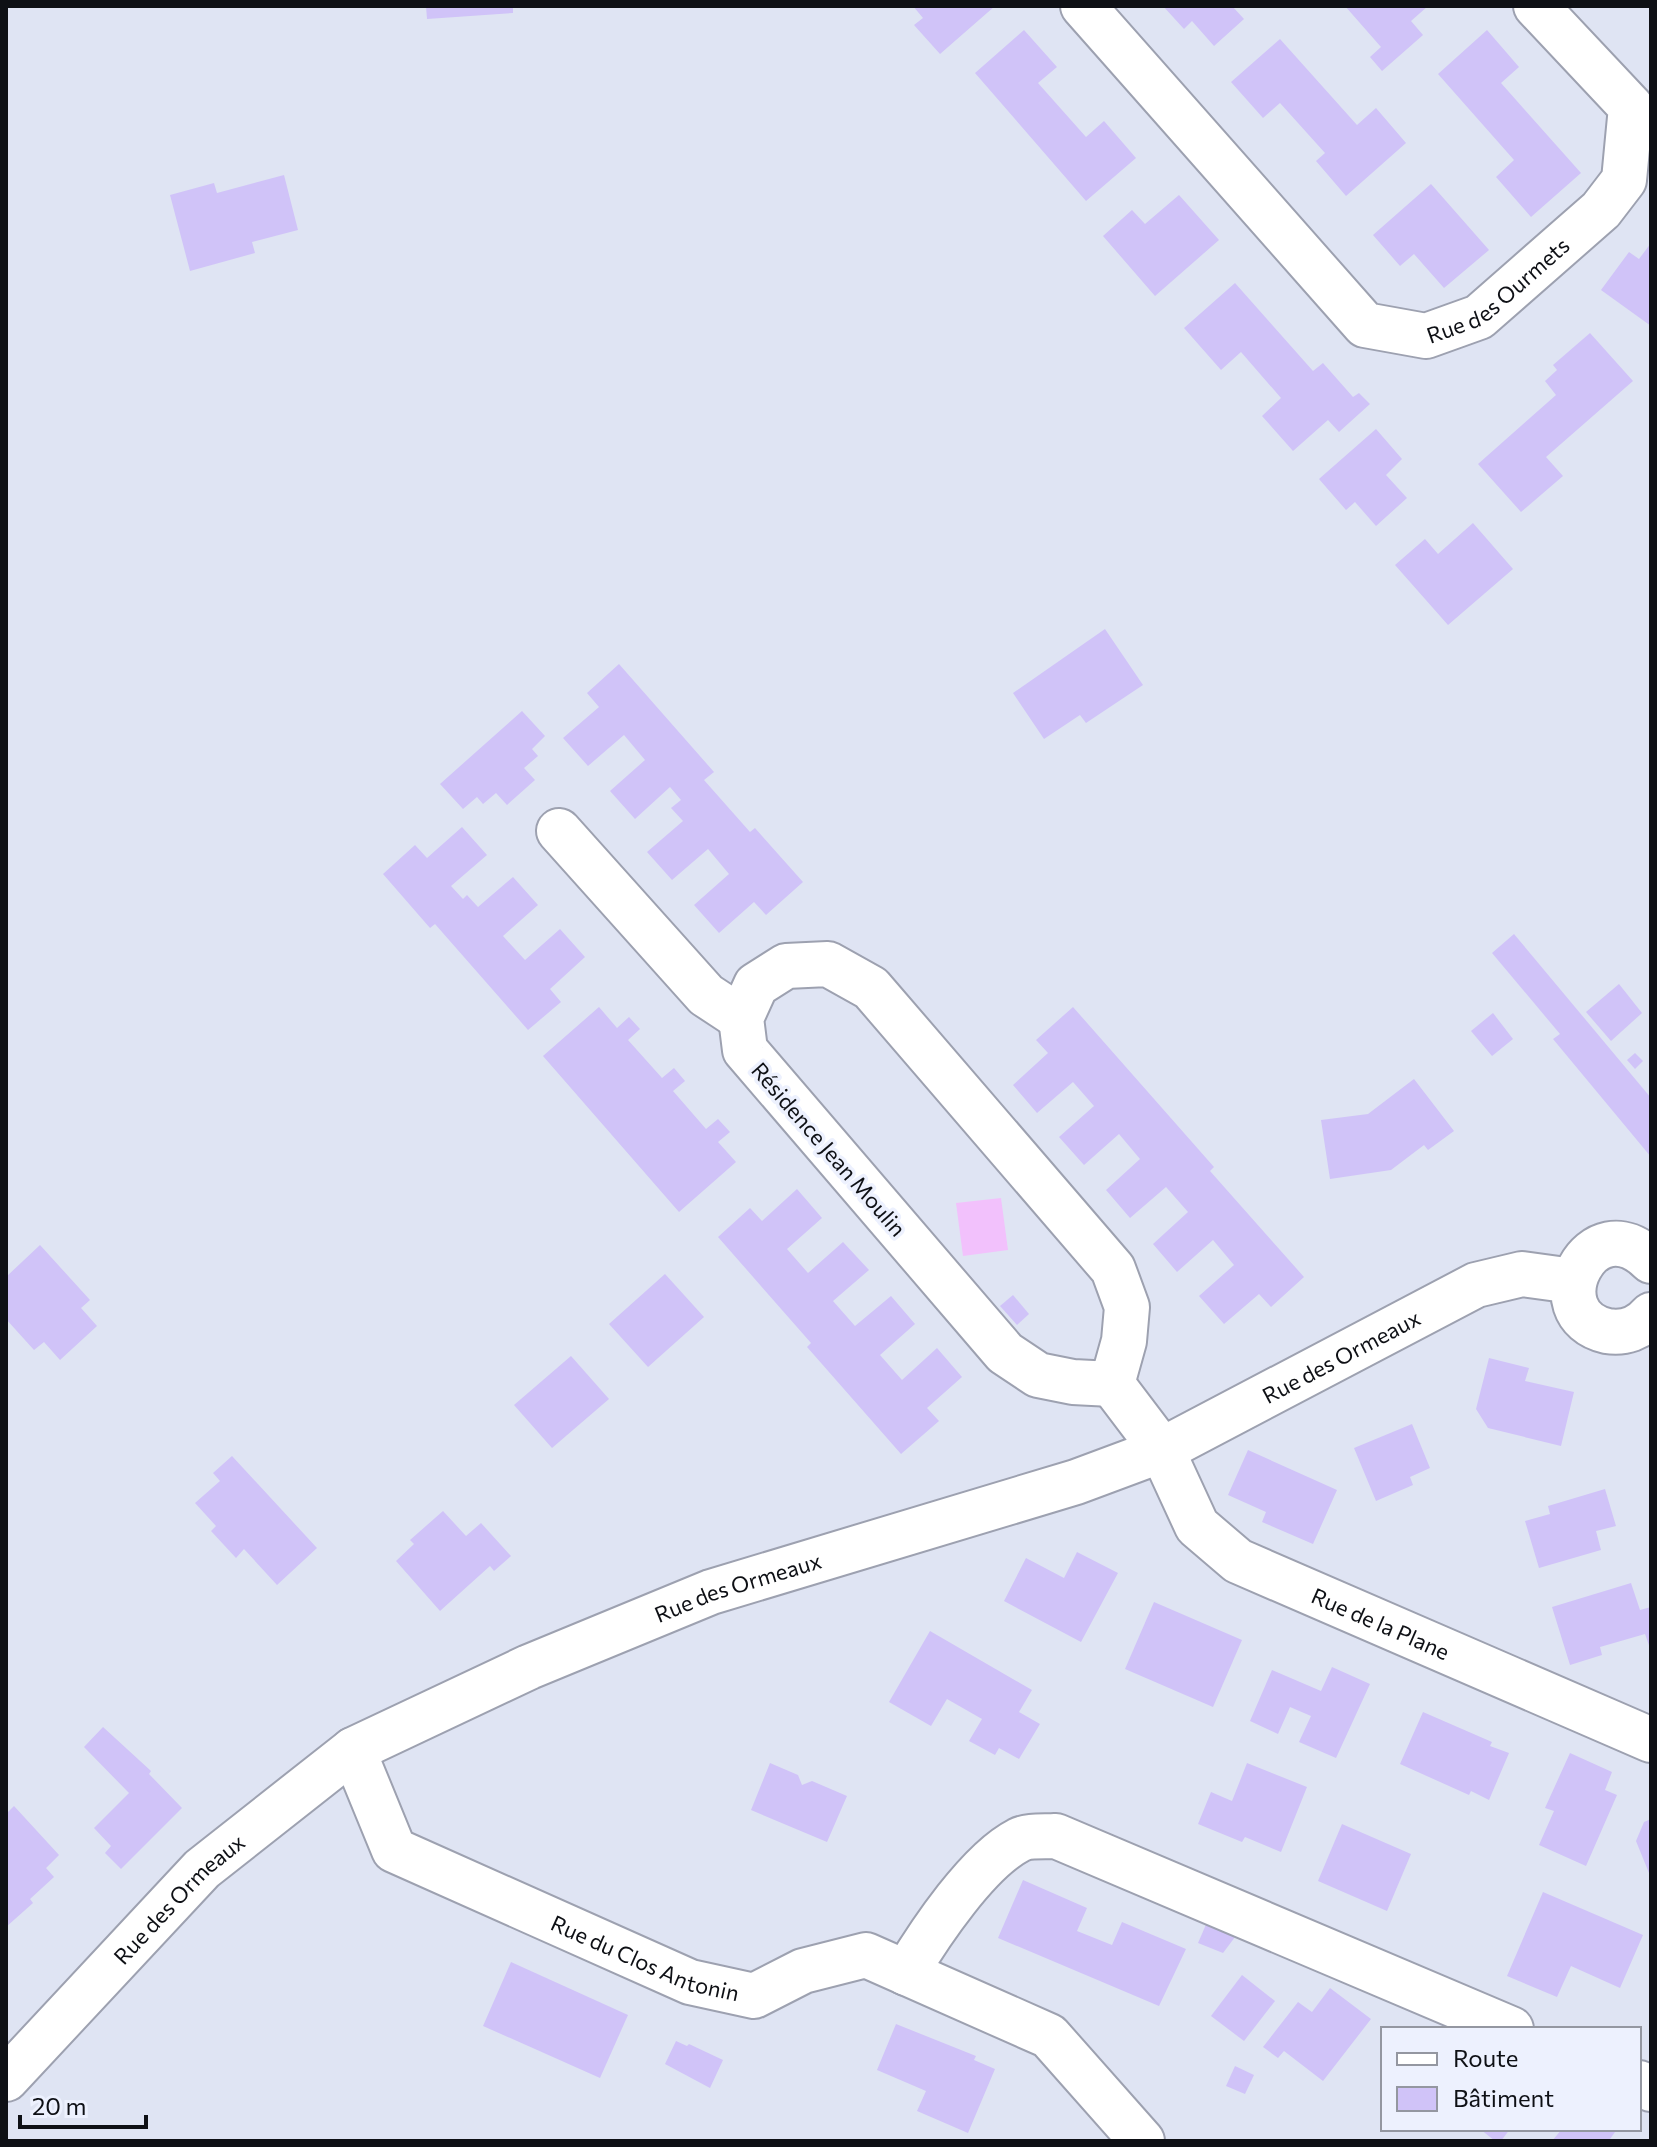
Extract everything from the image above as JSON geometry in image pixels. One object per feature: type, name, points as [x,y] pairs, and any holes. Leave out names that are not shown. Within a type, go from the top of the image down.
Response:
[{"type":"street","name":"Rue des Ourmets","points":[[1083,6],[1365,325],[1426,336],[1479,317],[1601,210],[1624,180],[1631,107],[1536,6]]},
{"type":"street","points":[[559,831],[706,995],[741,1018],[756,985],[786,966],[828,964],[871,988],[1113,1269],[1127,1307],[1124,1341],[1112,1384]]},
{"type":"street","name":"Résidence Jean Moulin","points":[[741,1018],[745,1050],[1005,1353],[1038,1375],[1073,1382],[1112,1384]]},
{"type":"street","points":[[1649,1325],[1617,1332],[1602,1330],[1579,1311],[1573,1281],[1587,1256],[1613,1244],[1642,1252],[1651,1261]]},
{"type":"street","name":"Rue des Ormeaux","points":[[6,2079],[202,1869],[336,1763],[529,1667],[711,1592],[1076,1482],[1162,1450],[1476,1285],[1522,1274],[1573,1281]]},
{"type":"street","name":"Rue de la Plane","points":[[1112,1384],[1162,1450],[1197,1526],[1238,1561],[1651,1740]]},
{"type":"street","name":"Rue du Clos Antonin","points":[[336,1763],[394,1850],[690,1982],[754,1996],[803,1971],[866,1955],[1049,2036],[1142,2141]]},
{"type":"street","points":[[906,1973],[924,1943],[978,1872],[1021,1838],[1056,1836],[1506,2027]]},
{"type":"shaded area","points":[[1001,1198],[1008,1250],[963,1256],[956,1203]]},
{"type":"building","points":[[426,6],[513,6],[513,13],[427,19]]},
{"type":"building","points":[[913,6],[995,6],[940,54],[914,25],[923,18]]},
{"type":"building","points":[[1163,6],[1232,6],[1244,19],[1214,46],[1192,21],[1184,29]]},
{"type":"building","points":[[1345,6],[1428,6],[1411,21],[1423,35],[1382,71],[1370,57],[1381,47]]},
{"type":"building","points":[[1024,30],[1057,67],[1038,83],[1086,137],[1104,121],[1136,158],[1086,201],[975,73]]},
{"type":"building","points":[[1487,30],[1519,67],[1501,83],[1581,173],[1531,217],[1496,177],[1514,160],[1438,74]]},
{"type":"building","points":[[1280,39],[1357,125],[1376,108],[1406,143],[1346,196],[1316,161],[1325,153],[1280,103],[1263,118],[1231,82]]},
{"type":"building","points":[[284,175],[298,230],[252,242],[255,253],[190,271],[170,195],[214,183],[217,193]]},
{"type":"building","points":[[1431,184],[1489,250],[1444,288],[1414,254],[1400,266],[1373,235]]},
{"type":"building","points":[[1179,195],[1219,240],[1155,296],[1103,236],[1132,210],[1145,224]]},
{"type":"building","points":[[1651,243],[1651,326],[1601,290],[1629,252],[1639,259]]},
{"type":"building","points":[[1235,283],[1313,371],[1323,363],[1353,397],[1359,393],[1370,404],[1339,432],[1328,420],[1293,451],[1262,416],[1281,398],[1241,352],[1221,370],[1184,328]]},
{"type":"building","points":[[1590,333],[1633,381],[1546,457],[1563,476],[1521,512],[1478,464],[1556,395],[1545,381],[1557,370],[1553,365]]},
{"type":"building","points":[[1376,429],[1402,459],[1386,475],[1407,498],[1376,526],[1355,502],[1346,510],[1319,479]]},
{"type":"building","points":[[1473,523],[1513,569],[1448,625],[1395,565],[1425,539],[1438,554]]},
{"type":"building","points":[[1105,629],[1143,685],[1086,723],[1080,715],[1044,739],[1013,693]]},
{"type":"building","points":[[619,664],[714,772],[704,780],[750,832],[755,828],[803,882],[766,915],[754,902],[719,933],[694,905],[729,874],[708,849],[672,880],[647,852],[683,821],[671,808],[681,800],[670,787],[635,819],[610,791],[645,760],[624,735],[588,766],[563,738],[599,707],[587,693]]},
{"type":"building","points":[[522,711],[545,736],[532,749],[538,756],[524,768],[535,780],[507,805],[496,793],[483,804],[477,797],[463,809],[440,784]]},
{"type":"building","points":[[462,827],[487,855],[451,886],[463,899],[467,895],[478,907],[513,877],[538,905],[503,936],[525,960],[560,929],[585,957],[550,989],[561,1002],[528,1030],[435,924],[430,928],[383,874],[415,845],[427,858]]},
{"type":"building","points":[[1514,934],[1651,1098],[1651,1157],[1553,1039],[1560,1034],[1492,953]]},
{"type":"building","points":[[1619,984],[1642,1013],[1611,1041],[1586,1012]]},
{"type":"building","points":[[599,1007],[617,1028],[629,1017],[640,1029],[628,1040],[662,1078],[674,1068],[685,1081],[673,1091],[706,1129],[718,1119],[730,1132],[718,1142],[736,1162],[679,1212],[543,1056]]},
{"type":"building","points":[[1073,1007],[1214,1167],[1210,1171],[1304,1277],[1271,1307],[1259,1294],[1224,1324],[1199,1296],[1234,1265],[1213,1240],[1177,1272],[1153,1244],[1188,1212],[1166,1187],[1130,1218],[1106,1190],[1140,1159],[1119,1134],[1084,1165],[1059,1137],[1094,1106],[1073,1082],[1037,1113],[1013,1085],[1048,1053],[1036,1040]]},
{"type":"building","points":[[1493,1013],[1513,1039],[1492,1056],[1471,1031]]},
{"type":"building","points":[[1635,1053],[1643,1061],[1635,1069],[1627,1060]]},
{"type":"building","points":[[1414,1079],[1454,1131],[1428,1150],[1424,1145],[1391,1170],[1330,1179],[1321,1120],[1368,1114]]},
{"type":"building","points":[[797,1189],[822,1218],[787,1249],[808,1273],[843,1242],[869,1270],[833,1301],[855,1326],[891,1296],[915,1324],[880,1355],[902,1380],[937,1348],[962,1377],[927,1408],[939,1421],[901,1454],[807,1347],[811,1343],[718,1237],[750,1208],[762,1221]]},
{"type":"building","points":[[40,1245],[90,1300],[81,1308],[97,1326],[60,1360],[44,1342],[34,1350],[6,1319],[6,1277]]},
{"type":"building","points":[[665,1274],[704,1317],[648,1367],[609,1324]]},
{"type":"building","points":[[1013,1295],[1029,1314],[1017,1325],[1000,1306]]},
{"type":"building","points":[[571,1356],[609,1399],[552,1448],[514,1405]]},
{"type":"building","points":[[1489,1358],[1529,1368],[1525,1381],[1574,1392],[1561,1446],[1488,1428],[1476,1409]]},
{"type":"building","points":[[1412,1424],[1430,1468],[1410,1477],[1413,1485],[1376,1501],[1354,1448]]},
{"type":"building","points":[[1248,1450],[1337,1490],[1313,1544],[1262,1522],[1266,1512],[1228,1495]]},
{"type":"building","points":[[232,1456],[317,1548],[277,1585],[244,1549],[236,1558],[211,1531],[216,1526],[195,1503],[220,1481],[213,1473]]},
{"type":"building","points":[[1605,1489],[1616,1526],[1596,1531],[1601,1550],[1539,1568],[1525,1521],[1550,1514],[1548,1506]]},
{"type":"building","points":[[443,1511],[466,1536],[481,1523],[511,1556],[494,1571],[490,1566],[440,1611],[396,1561],[414,1544],[410,1540]]},
{"type":"building","points":[[1077,1552],[1118,1573],[1081,1642],[1004,1601],[1026,1558],[1064,1578]]},
{"type":"building","points":[[1631,1583],[1640,1610],[1651,1607],[1651,1651],[1645,1634],[1600,1647],[1602,1655],[1570,1665],[1552,1607]]},
{"type":"building","points":[[1154,1602],[1242,1640],[1213,1707],[1125,1669]]},
{"type":"building","points":[[930,1631],[1032,1690],[1019,1712],[1040,1724],[1019,1759],[999,1748],[995,1755],[969,1741],[982,1719],[947,1699],[931,1726],[889,1702]]},
{"type":"building","points":[[1332,1667],[1370,1684],[1336,1758],[1299,1742],[1311,1716],[1290,1707],[1278,1734],[1250,1721],[1272,1670],[1321,1691]]},
{"type":"building","points":[[1423,1712],[1492,1742],[1490,1746],[1509,1753],[1489,1800],[1471,1791],[1469,1795],[1400,1764]]},
{"type":"building","points":[[103,1727],[151,1771],[149,1774],[182,1808],[121,1869],[105,1853],[111,1846],[94,1828],[129,1793],[84,1747]]},
{"type":"building","points":[[1570,1753],[1612,1772],[1605,1790],[1617,1795],[1586,1866],[1539,1845],[1554,1811],[1545,1808]]},
{"type":"building","points":[[770,1763],[798,1775],[802,1785],[812,1781],[847,1796],[827,1842],[751,1810]]},
{"type":"building","points":[[1247,1763],[1307,1787],[1281,1852],[1245,1837],[1242,1842],[1198,1824],[1211,1792],[1232,1801]]},
{"type":"building","points":[[14,1806],[59,1855],[46,1868],[54,1877],[30,1899],[33,1903],[6,1927],[6,1814]]},
{"type":"building","points":[[1651,1819],[1651,1878],[1636,1841],[1644,1822]]},
{"type":"building","points":[[1342,1824],[1411,1854],[1387,1911],[1318,1881]]},
{"type":"building","points":[[1023,1880],[1087,1908],[1077,1931],[1112,1945],[1122,1922],[1186,1949],[1159,2006],[998,1938]]},
{"type":"building","points":[[1543,1892],[1643,1935],[1620,1988],[1571,1966],[1557,1997],[1507,1976]]},
{"type":"building","points":[[1208,1920],[1238,1933],[1223,1953],[1198,1943]]},
{"type":"building","points":[[511,1962],[628,2015],[600,2078],[483,2026]]},
{"type":"building","points":[[1242,1975],[1275,2001],[1244,2041],[1211,2016]]},
{"type":"building","points":[[1330,1988],[1371,2019],[1323,2081],[1284,2051],[1278,2058],[1263,2047],[1298,2002],[1312,2012]]},
{"type":"building","points":[[896,2024],[976,2056],[974,2060],[995,2069],[968,2133],[917,2111],[926,2091],[877,2070]]},
{"type":"building","points":[[676,2041],[723,2060],[710,2088],[665,2064]]},
{"type":"building","points":[[1235,2066],[1254,2075],[1245,2094],[1226,2086]]},
{"type":"building","points":[[1482,2131],[1508,2131],[1501,2141],[1495,2141]]},
{"type":"building","points":[[1560,2131],[1615,2132],[1610,2139],[1612,2141],[1552,2141]]}]
